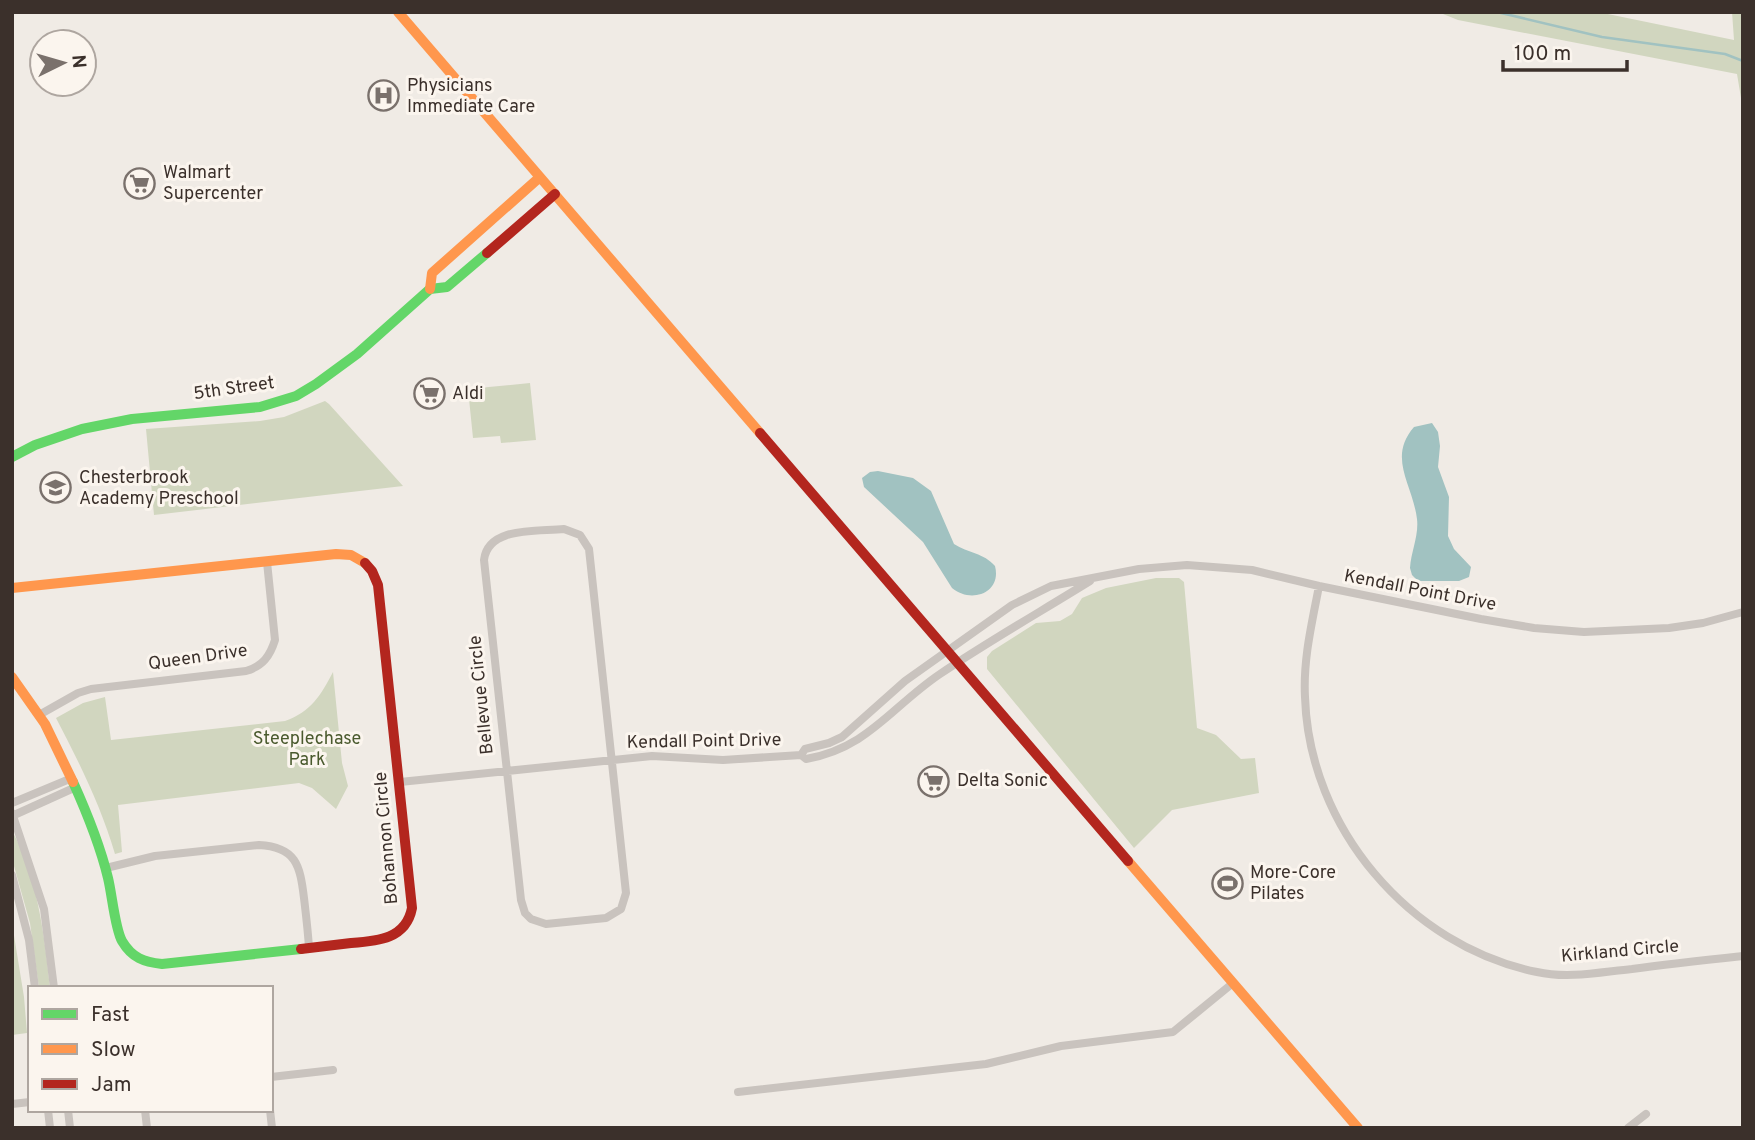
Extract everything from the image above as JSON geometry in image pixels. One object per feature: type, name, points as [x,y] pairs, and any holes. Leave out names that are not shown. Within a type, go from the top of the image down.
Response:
[{"type":"street","points":[[398,12],[1358,1128]]},
{"type":"street","name":"5th Street","points":[[430,289],[432,273],[540,177]]},
{"type":"street","name":"5th Street","points":[[12,457],[34,444],[59,435],[118,421],[246,408],[278,402],[305,392],[337,370],[430,289],[447,286],[555,194]]},
{"type":"street","name":"Bellevue Circle","points":[[564,529],[580,535],[586,542],[589,549],[612,760],[626,893],[621,909],[606,918],[546,924],[537,922],[525,913],[521,900],[506,771],[484,560],[487,548],[493,541],[512,534],[564,529]]},
{"type":"street","name":"Bohannon Circle","points":[[12,588],[347,554],[361,559],[371,568],[378,585],[412,900],[409,920],[398,933],[383,940],[162,964],[145,962],[128,951],[121,940],[106,868],[88,812],[39,715],[12,677]]},
{"type":"street","name":"Queen Drive","points":[[39,715],[91,689],[246,671],[261,664],[275,640],[267,562]]},
{"type":"street","name":"Kendall Point Drive","points":[[801,755],[805,749],[842,737],[905,681],[1012,604],[1051,586],[1132,570],[1187,565],[1252,570],[1520,626],[1584,632],[1669,628],[1703,623],[1743,612]]},
{"type":"street","name":"Kendall Point Drive","points":[[400,782],[652,756],[723,760],[801,755],[806,759],[825,756],[846,748],[931,680],[1093,579]]},
{"type":"street","name":"Kirkland Circle","points":[[1319,586],[1307,649],[1305,696],[1314,764],[1327,800],[1350,838],[1375,875],[1407,908],[1435,930],[1464,947],[1537,972],[1569,976],[1743,956]]},
{"type":"street","points":[[12,803],[74,782]]},
{"type":"street","points":[[54,986],[44,909],[13,815],[74,782]]},
{"type":"street","points":[[106,868],[155,856],[259,845],[276,846],[288,853],[301,873],[309,948]]},
{"type":"street","points":[[12,875],[29,940],[35,986]]},
{"type":"street","points":[[738,1092],[986,1064],[1061,1046],[1173,1032],[1233,983]]},
{"type":"street","points":[[273,1077],[333,1070]]},
{"type":"street","points":[[1628,1128],[1646,1114]]},
{"type":"green space","points":[[1438,12],[1598,12],[1734,40],[1732,12],[1743,12],[1743,110],[1737,74],[1458,20]]},
{"type":"green space","points":[[530,383],[536,440],[501,443],[500,436],[473,438],[468,389]]},
{"type":"green space","points":[[325,401],[403,486],[154,515],[146,429],[260,421],[284,417]]},
{"type":"green space","points":[[1156,578],[1179,578],[1184,582],[1197,728],[1216,735],[1241,759],[1255,758],[1259,793],[1172,810],[1134,848],[987,669],[987,657],[1036,623],[1060,621],[1072,614],[1082,598],[1106,588]]},
{"type":"green space","name":"Steeplechase Park","points":[[333,672],[342,763],[348,786],[336,809],[312,788],[299,783],[118,805],[122,852],[115,854],[96,801],[56,718],[83,703],[105,697],[111,740],[285,721],[302,713],[314,702]]},
{"type":"green space","points":[[12,831],[34,886],[50,986],[39,986],[30,923],[12,859]]},
{"type":"green space","points":[[12,923],[27,1033],[12,1035]]},
{"type":"water","points":[[1432,423],[1438,432],[1440,446],[1438,467],[1449,497],[1448,536],[1454,549],[1471,567],[1469,577],[1459,581],[1418,581],[1410,568],[1417,519],[1404,472],[1403,450],[1406,438],[1414,427]]},
{"type":"water","points":[[870,472],[913,478],[931,491],[954,544],[986,558],[995,566],[994,583],[989,589],[976,595],[968,595],[952,588],[923,542],[864,487],[862,478]]},
{"type":"waterway","points":[[1497,12],[1602,37],[1725,54],[1743,61]]},
{"type":"traffic: fast","points":[[12,457],[35,445],[82,429],[132,419],[260,407],[296,396],[357,354],[430,289],[447,287],[487,253]]},
{"type":"traffic: fast","points":[[73,782],[101,853],[120,936],[134,955],[162,964],[301,949]]},
{"type":"traffic: slow","points":[[398,12],[760,433]]},
{"type":"traffic: slow","points":[[430,289],[432,273],[540,177]]},
{"type":"traffic: slow","points":[[12,588],[336,554],[351,555],[365,563]]},
{"type":"traffic: slow","points":[[12,677],[45,724],[73,782]]},
{"type":"traffic: slow","points":[[1128,861],[1358,1128]]},
{"type":"traffic: jam","points":[[487,253],[555,194]]},
{"type":"traffic: jam","points":[[760,433],[1128,861]]},
{"type":"traffic: jam","points":[[301,949],[381,939],[404,926],[412,908],[378,585],[365,563]]},
{"type":"place","name":"Physicians Immediate Care","points":[[384,96]]},
{"type":"place","name":"Walmart Supercenter","points":[[140,183]]},
{"type":"place","name":"Aldi","points":[[429,394]]},
{"type":"place","name":"Chesterbrook Academy Preschool","points":[[56,488]]},
{"type":"place","name":"Delta Sonic","points":[[934,781]]},
{"type":"place","name":"More-Core Pilates","points":[[1227,883]]}]
